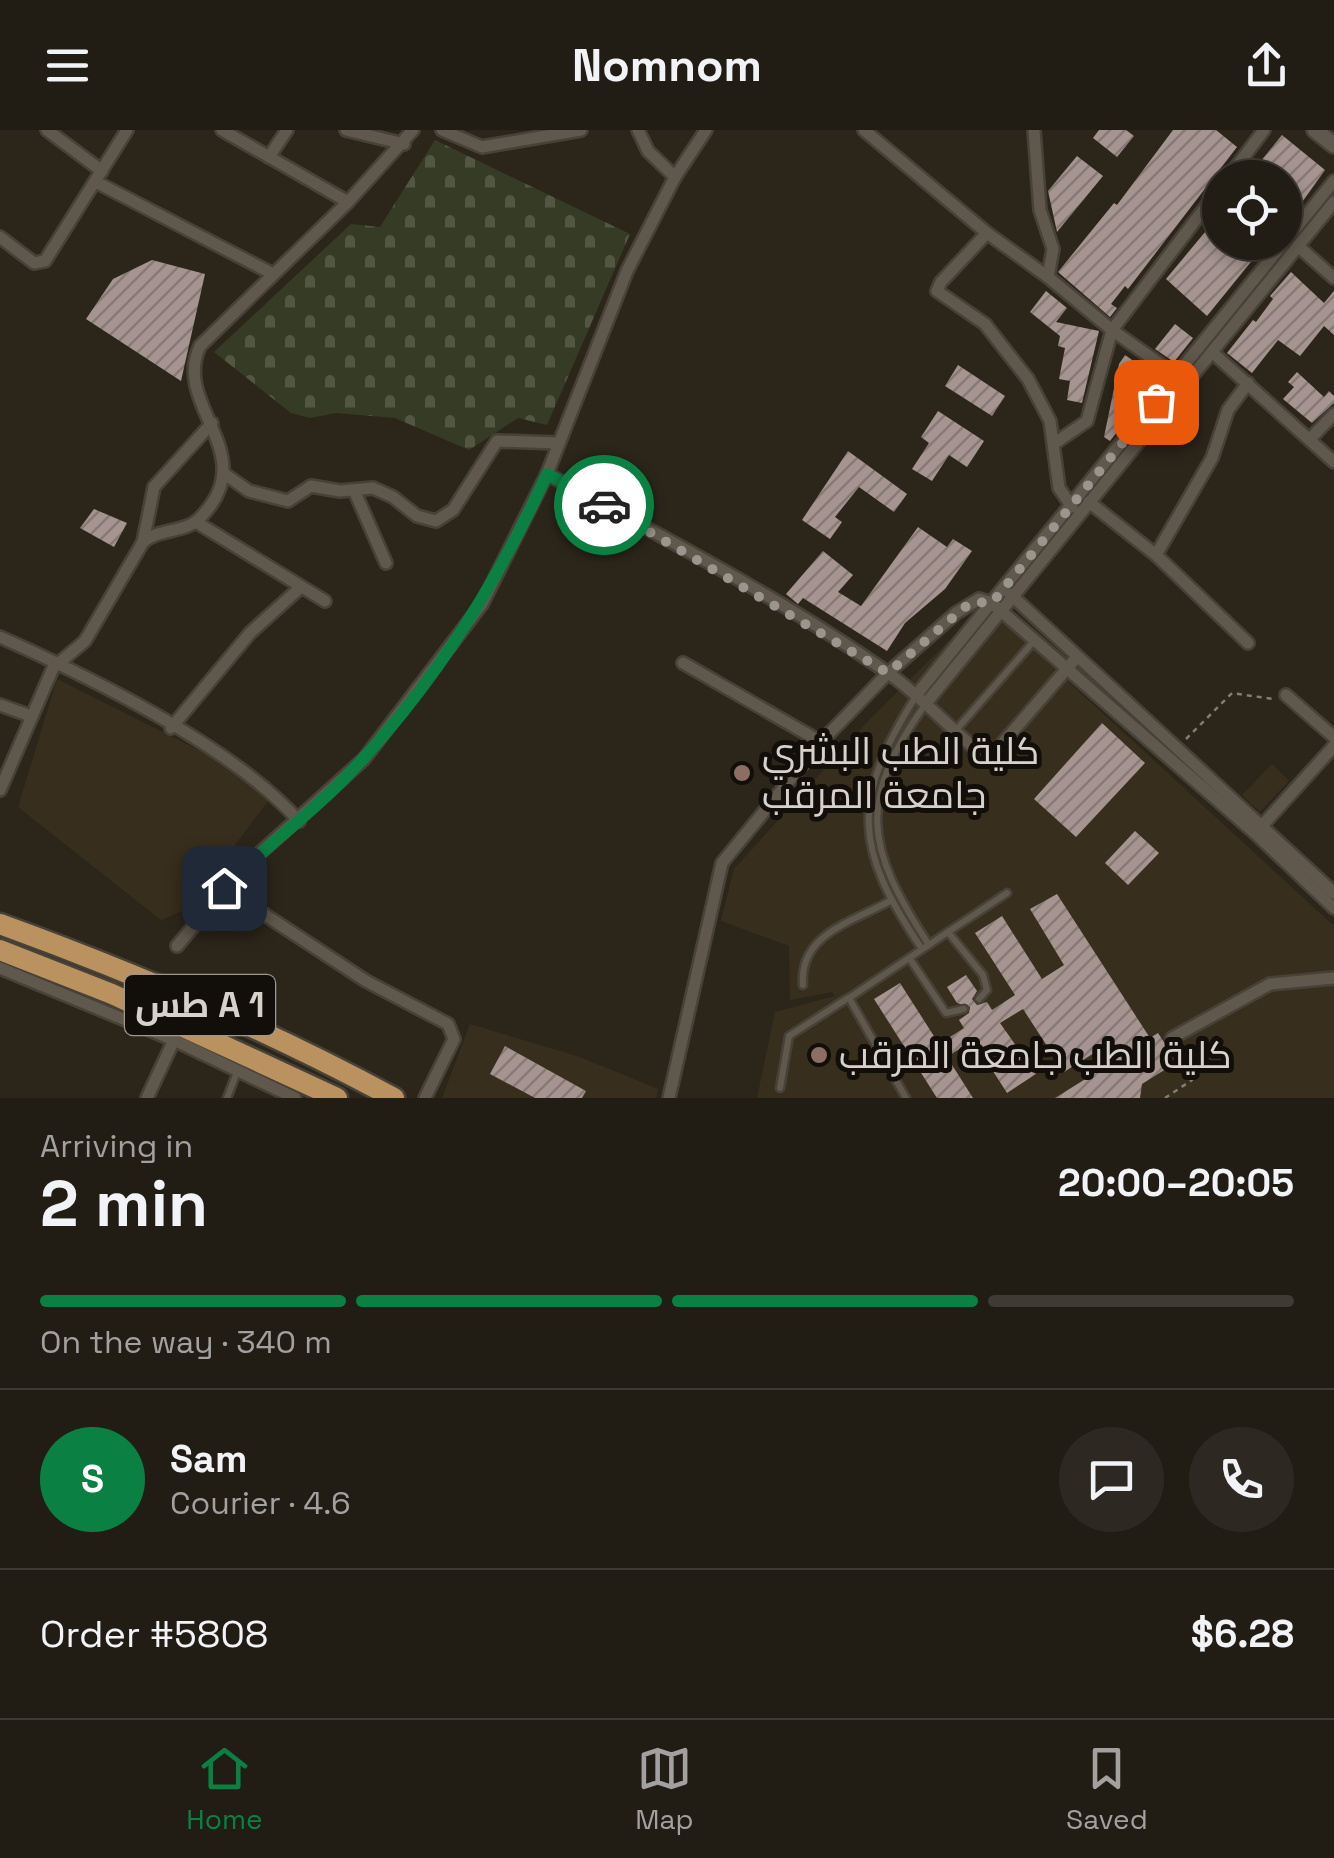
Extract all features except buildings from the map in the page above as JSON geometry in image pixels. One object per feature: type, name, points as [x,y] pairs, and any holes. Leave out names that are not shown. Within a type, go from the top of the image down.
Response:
[{"type":"highway","name":"طس A 1","points":[[0,924],[170,992],[314,1056],[394,1098]]},
{"type":"highway","name":"طس A 1","points":[[0,950],[112,994],[338,1098]]},
{"type":"street","points":[[47,130],[99,176],[274,274]]},
{"type":"street","points":[[0,237],[34,263],[45,261],[127,130]]},
{"type":"street","points":[[222,130],[348,202]]},
{"type":"street","points":[[269,157],[287,130]]},
{"type":"street","points":[[346,130],[367,138],[382,134],[404,144]]},
{"type":"street","points":[[143,542],[157,531],[196,522],[221,490],[226,475],[199,389],[196,354],[208,334],[348,202],[413,130]]},
{"type":"street","points":[[442,130],[482,147],[581,130]]},
{"type":"street","points":[[638,130],[648,151],[675,177]]},
{"type":"street","points":[[177,946],[224,888],[364,759],[482,604],[547,474],[627,270],[675,177],[706,130]]},
{"type":"street","points":[[864,130],[987,233],[1177,376]]},
{"type":"street","points":[[1034,130],[1040,210],[1054,250],[1048,277]]},
{"type":"street","points":[[1242,160],[1264,130]]},
{"type":"street","points":[[1314,130],[1334,145]]},
{"type":"street","points":[[1008,593],[1072,507],[1334,180]]},
{"type":"street","points":[[1302,241],[1334,202]]},
{"type":"street","points":[[1056,443],[1086,421],[1112,330],[1202,212]]},
{"type":"street","points":[[987,233],[941,282],[938,291],[990,329],[1028,379],[1056,443],[1059,488],[1072,507]]},
{"type":"street","points":[[1302,250],[1334,278]]},
{"type":"street","points":[[922,698],[996,606],[1090,502],[1287,260]]},
{"type":"street","points":[[1212,352],[1334,462]]},
{"type":"street","points":[[1156,555],[1212,458],[1228,410],[1248,384]]},
{"type":"street","points":[[1310,438],[1334,414]]},
{"type":"street","points":[[0,790],[57,663],[85,640],[143,542],[154,487],[212,423]]},
{"type":"street","points":[[226,475],[249,490],[288,501],[311,486],[354,490],[365,487],[386,493],[416,516],[436,521],[453,510],[497,441],[558,444]]},
{"type":"street","points":[[547,474],[722,572],[888,673],[922,698],[980,754],[993,754],[1077,657]]},
{"type":"street","points":[[354,490],[386,563]]},
{"type":"street","points":[[1090,502],[1156,555],[1248,643]]},
{"type":"street","points":[[196,522],[325,601]]},
{"type":"street","points":[[172,728],[250,633],[302,586]]},
{"type":"street","points":[[1008,593],[1178,746],[1334,908]]},
{"type":"street","points":[[669,1098],[722,863],[821,742],[888,673],[971,602],[996,606],[1334,892]]},
{"type":"street","points":[[0,637],[57,663],[251,774],[299,821]]},
{"type":"street","points":[[683,663],[821,742]]},
{"type":"street","points":[[1286,695],[1334,737]]},
{"type":"street","points":[[0,705],[31,716]]},
{"type":"street","points":[[1259,830],[1334,746]]},
{"type":"street","points":[[224,888],[366,981],[448,1024],[454,1039],[426,1098]]},
{"type":"street","points":[[0,968],[174,1040],[295,1098]]},
{"type":"street","points":[[1172,1038],[1270,984],[1334,978]]},
{"type":"street","points":[[147,1098],[174,1040]]},
{"type":"lane","points":[[956,730],[1034,640]]},
{"type":"lane","points":[[922,698],[882,757],[869,810],[872,857],[890,901],[925,947]]},
{"type":"lane","points":[[922,698],[881,784],[877,834],[891,885],[925,947]]},
{"type":"lane","points":[[780,1088],[789,1036],[1008,894]]},
{"type":"lane","points":[[804,985],[803,962],[811,946],[890,901]]},
{"type":"lane","points":[[948,932],[983,976],[987,990],[979,999]]},
{"type":"lane","points":[[910,958],[946,1013],[964,1009]]},
{"type":"lane","points":[[849,998],[906,1098]]},
{"type":"lane","points":[[227,1098],[238,1070]]},
{"type":"path","points":[[1178,746],[1232,693],[1268,701],[1286,695]]},
{"type":"path","points":[[1165,1098],[1192,1080],[1172,1038]]},
{"type":"shaded area","points":[[985,605],[1334,926],[1334,1098],[757,1098],[775,1012],[835,996],[832,992],[790,1000],[789,946],[721,921],[734,869],[869,720]]},
{"type":"shaded area","points":[[57,679],[258,780],[268,801],[187,909],[161,920],[18,807]]},
{"type":"shaded area","points":[[1272,764],[1289,781],[1260,812],[1242,795]]},
{"type":"shaded area","points":[[470,1024],[580,1057],[658,1089],[656,1098],[442,1098]]},
{"type":"green space","points":[[435,140],[630,234],[547,425],[518,418],[469,450],[395,418],[336,413],[310,418],[291,413],[214,352],[351,224],[380,227]]},
{"type":"way so far","points":[[604,505],[888,673],[971,602],[979,599],[992,603],[1156,402]]},
{"type":"place","name":"كلية الطب البشري جامعة المرقب","points":[[742,773]]},
{"type":"place","name":"كلية الطب جامعة المرقب","points":[[819,1055]]},
{"type":"route","points":[[224,888],[340,784],[390,727],[482,604],[547,474],[604,505]]}]
